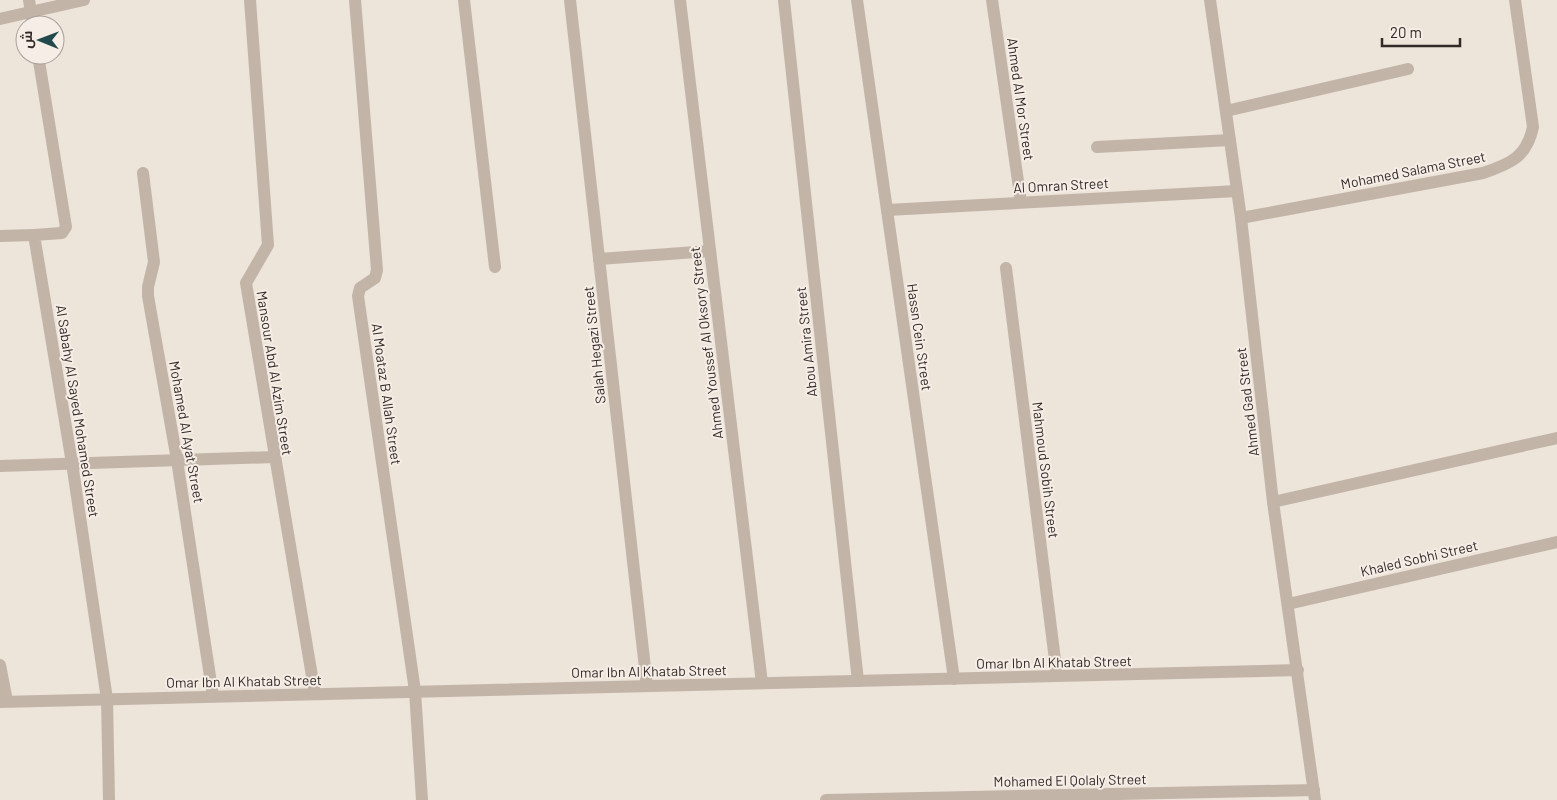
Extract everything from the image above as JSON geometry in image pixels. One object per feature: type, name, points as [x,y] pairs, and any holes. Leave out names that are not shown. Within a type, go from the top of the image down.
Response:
[{"type":"street","points":[[0,19],[30,6],[84,0]]},
{"type":"street","name":"Mansour Abd Al Azim Street","points":[[250,0],[268,245],[246,283],[315,694]]},
{"type":"street","name":"Al Moataz B Allah Street","points":[[355,0],[377,270],[375,278],[360,288],[358,296],[416,691],[422,800]]},
{"type":"street","points":[[464,0],[496,267]]},
{"type":"street","name":"Salah Hegazi Street","points":[[570,0],[647,686]]},
{"type":"street","name":"Ahmed Youssef Al Oksory Street","points":[[680,0],[762,683]]},
{"type":"street","name":"Abou Amira Street","points":[[784,0],[858,681]]},
{"type":"street","name":"Hassn Cein Street","points":[[857,0],[954,679]]},
{"type":"street","name":"Ahmed Al Mor Street","points":[[992,0],[1021,202]]},
{"type":"street","name":"Ahmed Gad Street","points":[[1212,0],[1241,218],[1273,502],[1314,795]]},
{"type":"street","name":"Mohamed Salama Street","points":[[1241,218],[1483,173],[1515,159],[1530,142],[1532,127],[1515,0]]},
{"type":"street","points":[[0,236],[62,233],[66,226],[40,65]]},
{"type":"street","points":[[1226,111],[1408,69]]},
{"type":"street","points":[[1097,147],[1230,140]]},
{"type":"street","name":"Mohamed Al Ayat Street","points":[[143,173],[154,262],[148,287],[148,296],[177,460],[213,696]]},
{"type":"street","name":"Al Omran Street","points":[[887,210],[1237,191]]},
{"type":"street","name":"Al Sabahy Al Sayed Mohamed Street","points":[[34,235],[72,463],[107,699],[109,800]]},
{"type":"street","points":[[599,259],[710,251]]},
{"type":"street","name":"Mahmoud Sobih Street","points":[[1006,268],[1057,676]]},
{"type":"street","points":[[1273,502],[1557,438]]},
{"type":"street","points":[[0,466],[274,456]]},
{"type":"street","name":"Khaled Sobhi Street","points":[[1288,604],[1557,542]]},
{"type":"street","points":[[0,665],[3,701]]},
{"type":"street","name":"Omar Ibn Al Khatab Street","points":[[3,701],[1298,670]]},
{"type":"street","name":"Mohamed El Qolaly Street","points":[[826,800],[1314,795]]}]
